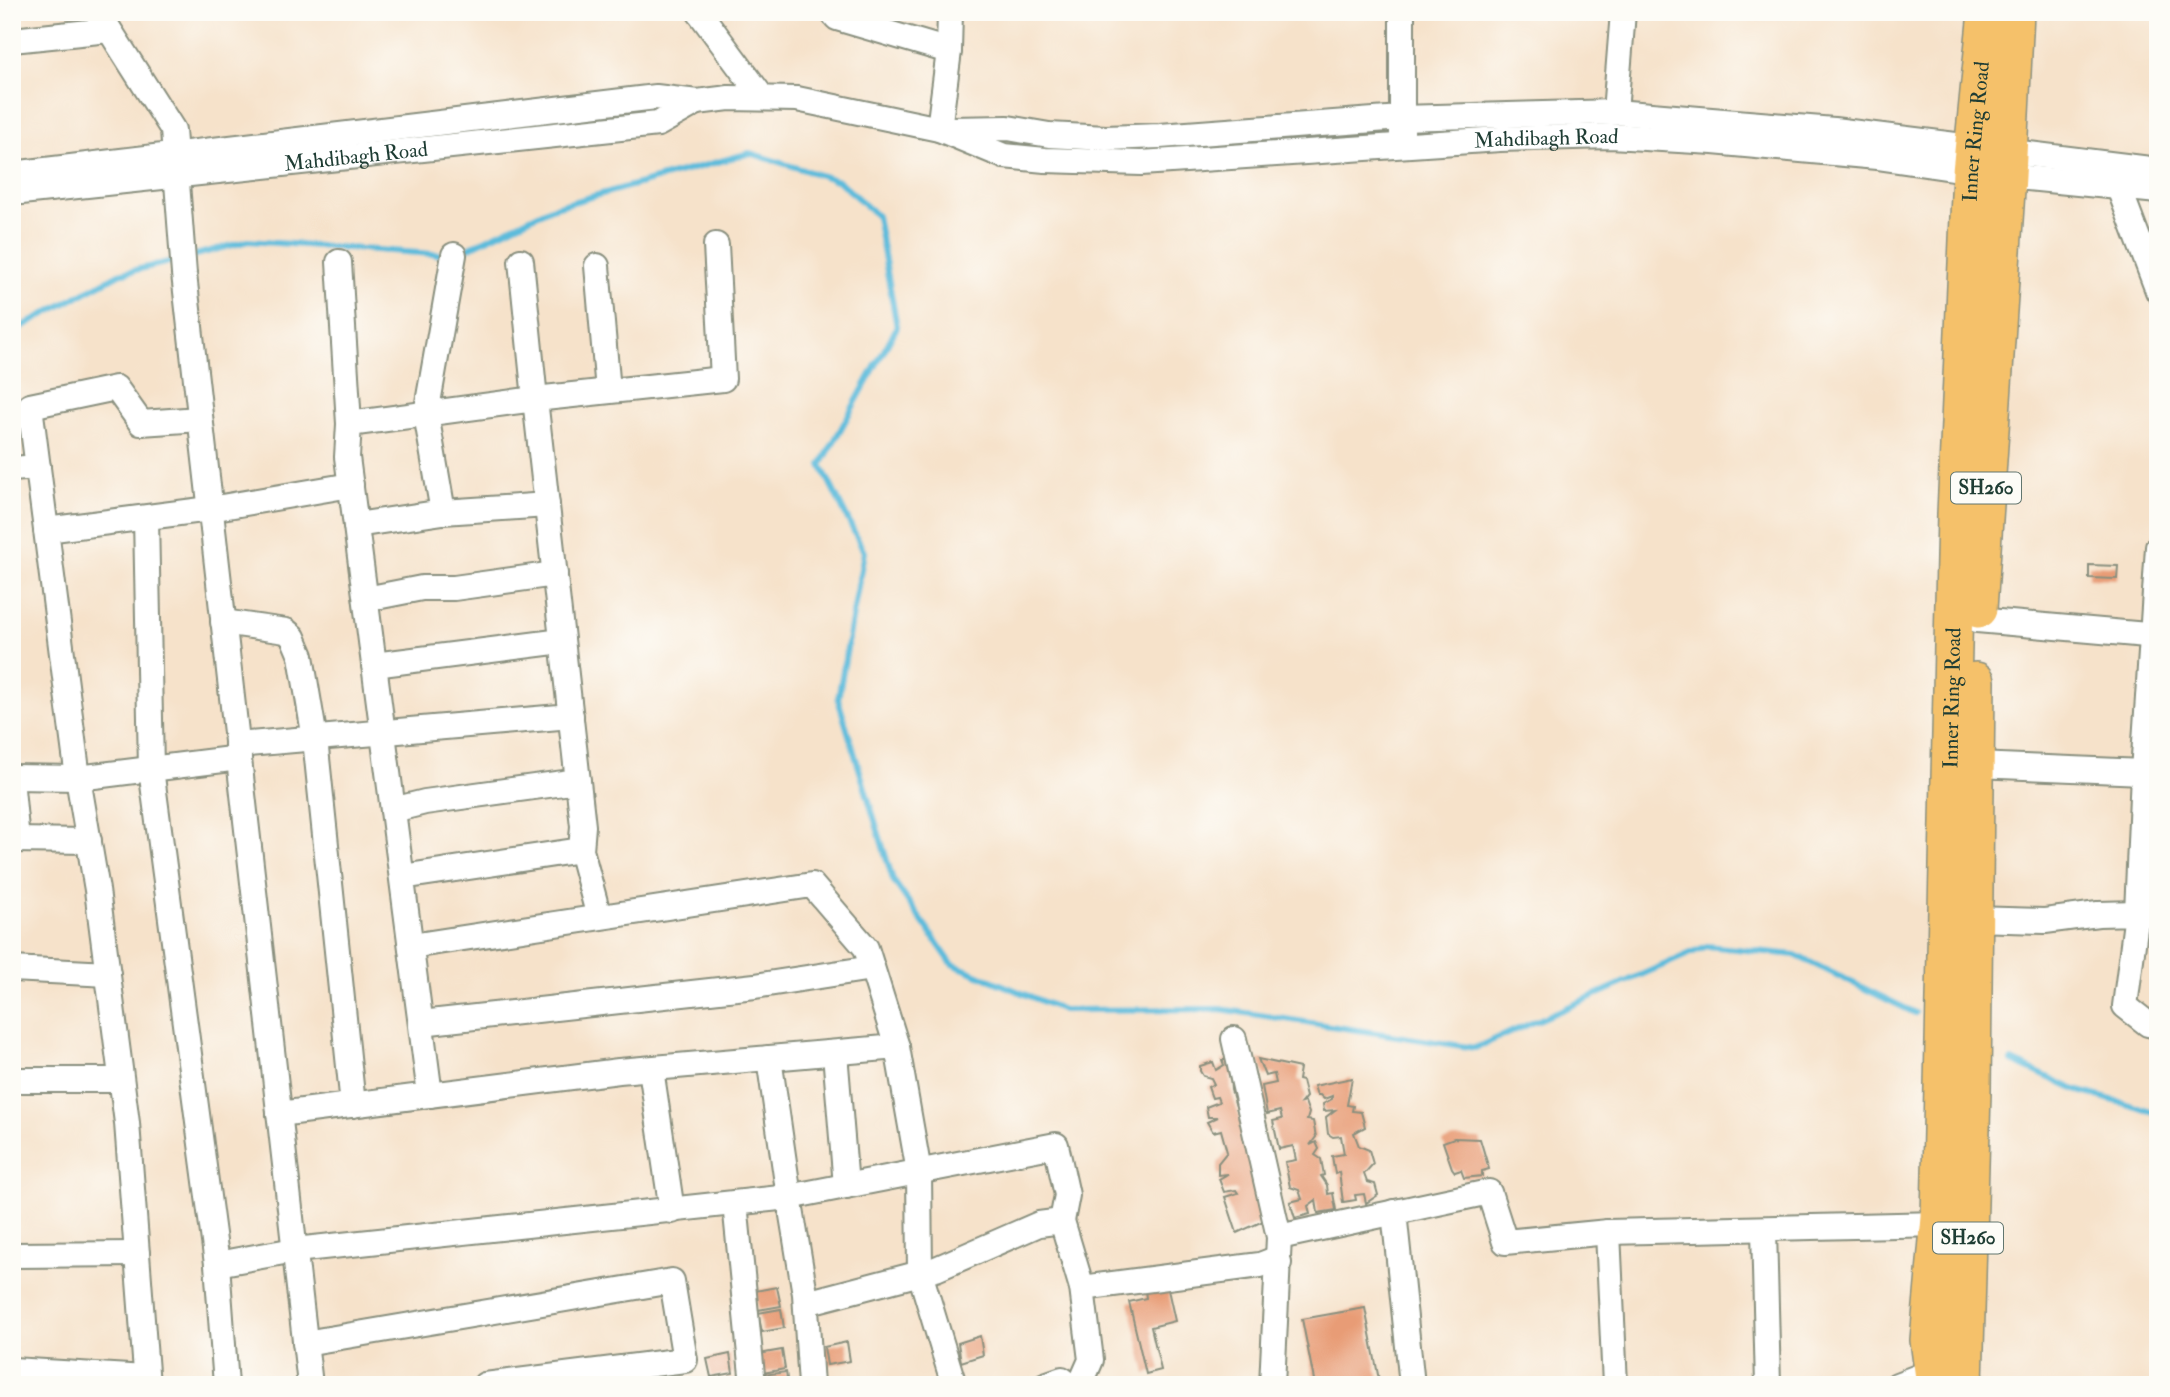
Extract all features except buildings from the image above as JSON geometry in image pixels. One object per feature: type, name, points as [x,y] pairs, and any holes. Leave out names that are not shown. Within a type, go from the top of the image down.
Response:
[{"type":"highway","name":"Inner Ring Road","points":[[1958,960],[1973,919],[1977,620],[1990,162],[1987,12]]},
{"type":"highway","name":"Inner Ring Road","points":[[1958,960],[1956,514],[1990,162],[2015,12]]},
{"type":"highway","name":"SH260","points":[[1944,1380],[1958,1090],[1958,960]]},
{"type":"highway","points":[[1944,1380],[1929,1340],[1939,1224],[1958,1090]]},
{"type":"street","points":[[699,12],[762,97]]},
{"type":"street","points":[[832,12],[837,18],[949,51]]},
{"type":"street","points":[[939,130],[949,51],[950,12]]},
{"type":"street","points":[[1402,12],[1403,145]]},
{"type":"street","points":[[1615,112],[1623,12]]},
{"type":"street","points":[[12,40],[104,21],[173,131],[184,274],[310,1385]]},
{"type":"street","name":"Mahdibagh Road","points":[[12,193],[176,165],[656,97],[697,102],[762,97],[797,99],[939,130],[1004,156],[1094,163],[1141,163],[1561,136],[1658,138],[1877,157],[2158,170]]},
{"type":"street","name":"Mahdibagh Road","points":[[939,130],[1008,128],[1049,135],[1106,138],[1401,118],[1615,112],[1834,130],[2119,188],[2158,191]]},
{"type":"street","name":"Mahdibagh Road","points":[[12,174],[176,165]]},
{"type":"street","points":[[2119,188],[2158,291]]},
{"type":"street","points":[[349,424],[535,399],[723,379],[716,246]]},
{"type":"street","points":[[443,512],[426,414],[454,255]]},
{"type":"street","points":[[521,261],[583,826],[581,849],[599,917]]},
{"type":"street","points":[[339,262],[349,424],[347,457],[430,1095]]},
{"type":"street","points":[[597,266],[608,391]]},
{"type":"street","points":[[12,1370],[147,1381],[121,1080],[78,778],[30,406],[116,388],[141,422],[200,419]]},
{"type":"street","points":[[12,469],[38,467]]},
{"type":"street","points":[[46,530],[210,509],[351,485]]},
{"type":"street","points":[[356,525],[443,512],[547,505]]},
{"type":"street","points":[[146,518],[151,769],[217,1264],[226,1385]]},
{"type":"street","points":[[2158,547],[2155,636],[2143,772],[2147,914],[2125,1006],[2148,1024],[2158,1026]]},
{"type":"street","points":[[366,599],[422,587],[453,588],[555,574]]},
{"type":"street","points":[[1977,620],[2155,636]]},
{"type":"street","points":[[223,622],[286,631],[293,638],[301,656],[315,738],[353,1105]]},
{"type":"street","points":[[374,665],[562,641]]},
{"type":"street","points":[[12,777],[78,778],[151,769],[315,738],[571,716]]},
{"type":"street","points":[[1976,765],[2143,772]]},
{"type":"street","points":[[393,810],[425,802],[578,781]]},
{"type":"street","points":[[12,789],[15,840],[89,841]]},
{"type":"street","points":[[402,877],[581,849]]},
{"type":"street","points":[[411,946],[812,885],[866,948],[897,1047],[919,1172],[920,1273],[954,1385]]},
{"type":"street","points":[[1973,919],[2045,921],[2098,914],[2147,914]]},
{"type":"street","points":[[421,1023],[755,986],[872,968]]},
{"type":"street","points":[[12,969],[108,974]]},
{"type":"street","points":[[1234,1039],[1279,1237],[1272,1385]]},
{"type":"street","points":[[279,1114],[651,1069],[897,1047]]},
{"type":"street","points":[[835,1053],[846,1186]]},
{"type":"street","points":[[769,1058],[806,1303],[811,1385]]},
{"type":"street","points":[[651,1069],[672,1211]]},
{"type":"street","points":[[12,1080],[121,1080]]},
{"type":"street","points":[[217,1264],[295,1250],[789,1197],[1056,1145],[1067,1195],[1062,1221],[1082,1287],[1091,1360],[1080,1385]]},
{"type":"street","points":[[1279,1237],[1489,1192],[1505,1242],[1608,1232],[1939,1224]]},
{"type":"street","points":[[735,1203],[752,1385]]},
{"type":"street","points":[[1394,1212],[1412,1385]]},
{"type":"street","points":[[806,1303],[936,1269],[1039,1224],[1062,1221]]},
{"type":"street","points":[[1764,1230],[1768,1385]]},
{"type":"street","points":[[1608,1232],[1615,1385]]},
{"type":"street","points":[[12,1255],[137,1254]]},
{"type":"street","points":[[1082,1287],[1260,1265],[1273,1260],[1279,1263]]},
{"type":"street","points":[[305,1343],[672,1281],[685,1360],[485,1385]]},
{"type":"street","points":[[1045,1385],[1062,1379],[1070,1385]]},
{"type":"street","points":[[1897,1385],[1944,1380]]},
{"type":"waterway","points":[[458,253],[551,208],[750,153],[839,181],[877,216],[897,327],[821,465],[864,552],[838,699],[893,880],[952,964],[1063,1010],[1220,1009],[1475,1048],[1707,946],[1795,955],[1915,1013]]},
{"type":"waterway","points":[[188,257],[248,241],[447,255]]},
{"type":"waterway","points":[[12,332],[119,274],[177,260]]},
{"type":"waterway","points":[[2012,1061],[2076,1090],[2158,1113]]}]
